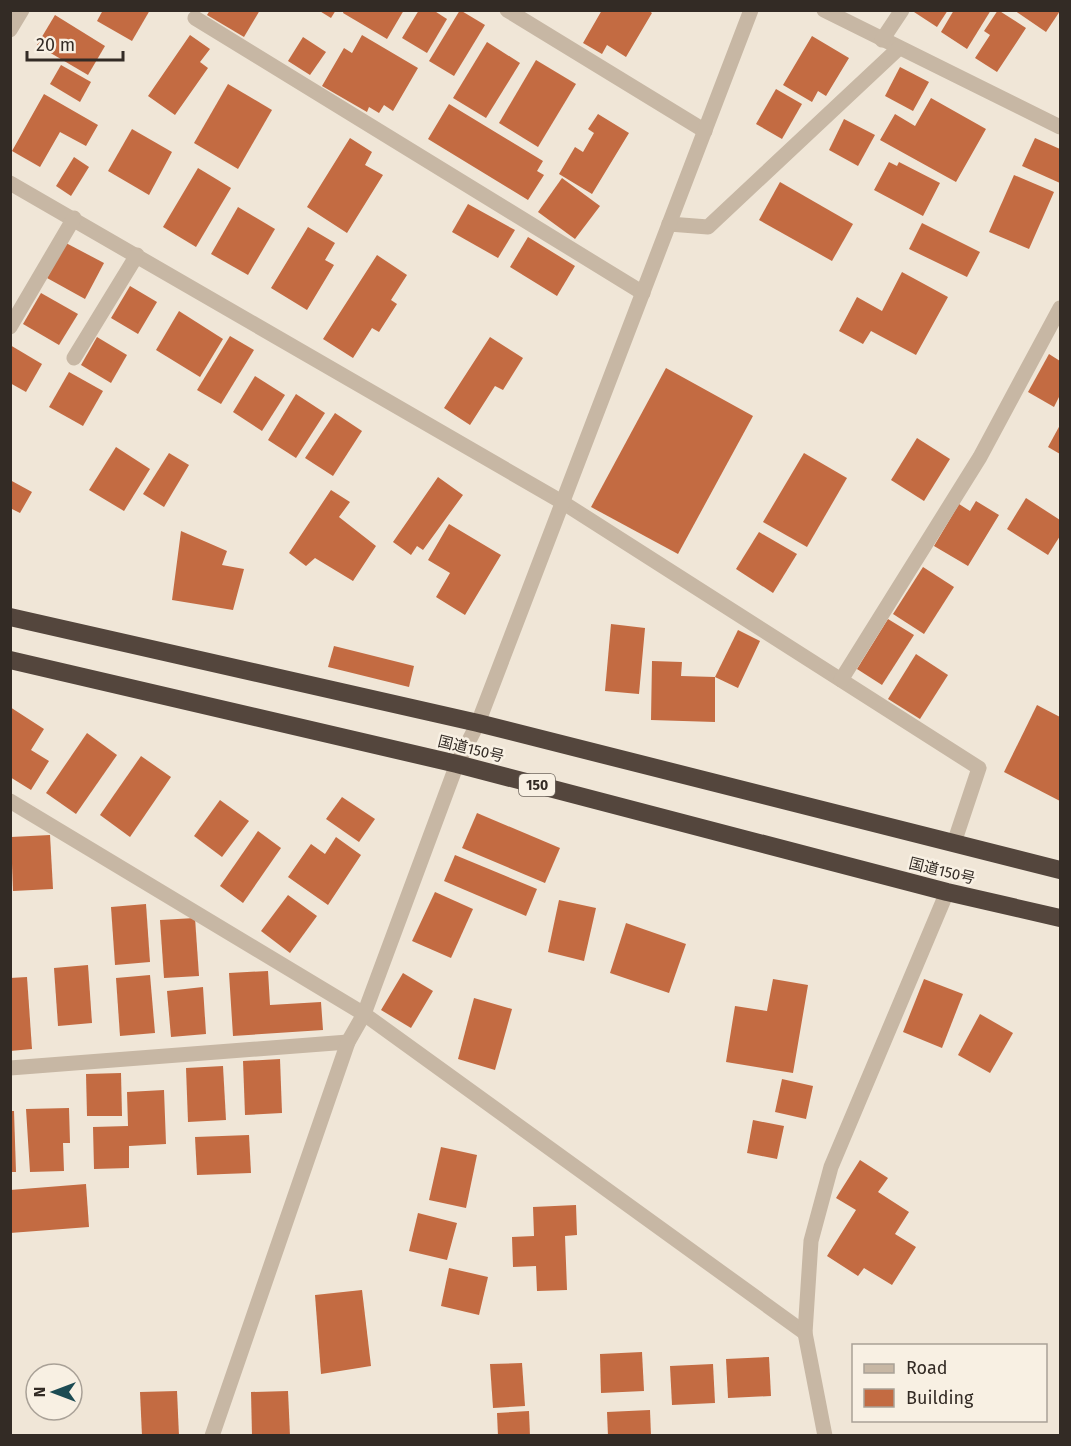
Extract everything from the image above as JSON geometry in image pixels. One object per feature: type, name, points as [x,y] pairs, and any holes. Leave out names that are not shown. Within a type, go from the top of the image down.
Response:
[{"type":"highway","name":"国道150号","points":[[10,617],[478,723],[1060,870]]},
{"type":"highway","name":"国道150号","points":[[10,660],[456,764],[947,892],[1060,918]]},
{"type":"street","points":[[10,30],[22,10]]},
{"type":"street","points":[[507,10],[705,131]]},
{"type":"street","points":[[212,1436],[348,1042],[364,1014],[456,764],[478,723],[751,10]]},
{"type":"street","points":[[824,10],[1060,127]]},
{"type":"street","points":[[882,40],[902,10]]},
{"type":"street","points":[[195,18],[643,293]]},
{"type":"street","points":[[669,224],[708,227],[899,48]]},
{"type":"street","points":[[10,183],[562,502],[979,768],[954,843]]},
{"type":"street","points":[[10,327],[74,218]]},
{"type":"street","points":[[74,357],[137,255]]},
{"type":"street","points":[[841,680],[980,457],[1060,308]]},
{"type":"street","points":[[10,801],[364,1014],[805,1333]]},
{"type":"street","points":[[825,1436],[805,1333],[811,1241],[831,1167],[947,892]]},
{"type":"street","points":[[10,1068],[348,1042]]},
{"type":"building","points":[[103,10],[150,10],[132,41],[97,21]]},
{"type":"building","points":[[210,10],[260,10],[244,37],[207,15]]},
{"type":"building","points":[[318,10],[336,10],[331,18]]},
{"type":"building","points":[[344,10],[404,10],[387,39],[343,13]]},
{"type":"building","points":[[419,10],[433,10],[447,19],[427,53],[402,38]]},
{"type":"building","points":[[460,10],[485,25],[454,76],[429,61]]},
{"type":"building","points":[[602,10],[648,10],[652,13],[626,57],[607,45],[602,54],[583,43]]},
{"type":"building","points":[[915,10],[948,10],[937,27],[914,12]]},
{"type":"building","points":[[954,10],[991,10],[967,49],[941,32]]},
{"type":"building","points":[[998,10],[1026,28],[997,72],[975,58],[990,35],[984,31]]},
{"type":"building","points":[[1014,10],[1060,10],[1060,11],[1046,32]]},
{"type":"building","points":[[55,15],[105,46],[88,75],[37,45]]},
{"type":"building","points":[[190,35],[210,49],[200,62],[208,68],[175,115],[148,96]]},
{"type":"building","points":[[362,35],[418,68],[393,111],[384,105],[379,113],[369,107],[367,112],[322,86],[344,48],[352,53]]},
{"type":"building","points":[[812,36],[849,58],[826,96],[818,91],[812,102],[783,85]]},
{"type":"building","points":[[303,37],[326,52],[310,75],[288,61]]},
{"type":"building","points":[[487,42],[520,63],[486,118],[453,98]]},
{"type":"building","points":[[536,60],[576,84],[538,147],[499,123]]},
{"type":"building","points":[[61,65],[91,82],[80,102],[50,84]]},
{"type":"building","points":[[900,67],[929,82],[913,111],[885,96]]},
{"type":"building","points":[[228,84],[272,110],[238,169],[194,143]]},
{"type":"building","points":[[776,89],[802,104],[782,139],[756,124]]},
{"type":"building","points":[[44,94],[98,125],[86,146],[60,132],[40,167],[12,151]]},
{"type":"building","points":[[931,98],[986,129],[956,182],[880,140],[895,114],[915,126]]},
{"type":"building","points":[[449,104],[543,161],[537,171],[544,175],[528,200],[428,139]]},
{"type":"building","points":[[598,114],[629,133],[592,194],[559,174],[575,147],[583,152],[594,133],[588,129]]},
{"type":"building","points":[[844,119],[875,135],[858,166],[829,150]]},
{"type":"building","points":[[132,129],[172,152],[149,195],[108,171]]},
{"type":"building","points":[[350,138],[372,152],[365,165],[383,175],[347,233],[307,207]]},
{"type":"building","points":[[1035,138],[1060,149],[1060,183],[1022,166]]},
{"type":"building","points":[[74,157],[89,167],[71,196],[56,186]]},
{"type":"building","points":[[889,162],[897,166],[899,162],[940,183],[923,216],[874,190]]},
{"type":"building","points":[[198,168],[231,188],[196,247],[163,227]]},
{"type":"building","points":[[1014,175],[1054,192],[1029,249],[989,232]]},
{"type":"building","points":[[562,178],[600,206],[575,239],[538,212]]},
{"type":"building","points":[[780,182],[853,224],[832,261],[759,220]]},
{"type":"building","points":[[468,204],[515,230],[498,258],[452,232]]},
{"type":"building","points":[[238,207],[275,229],[248,275],[211,254]]},
{"type":"building","points":[[922,223],[980,252],[967,277],[909,249]]},
{"type":"building","points":[[308,227],[335,243],[325,260],[334,265],[307,310],[271,288]]},
{"type":"building","points":[[528,237],[575,266],[557,296],[510,267]]},
{"type":"building","points":[[66,243],[104,263],[85,299],[47,278]]},
{"type":"building","points":[[377,255],[407,275],[391,300],[397,304],[379,332],[372,328],[353,358],[323,339]]},
{"type":"building","points":[[902,272],[948,297],[916,355],[871,331],[863,344],[839,331],[857,297],[882,311]]},
{"type":"building","points":[[130,286],[157,302],[138,334],[111,318]]},
{"type":"building","points":[[41,293],[78,314],[59,345],[23,324]]},
{"type":"building","points":[[179,311],[223,339],[200,377],[156,350]]},
{"type":"building","points":[[230,336],[254,350],[221,404],[197,390]]},
{"type":"building","points":[[97,337],[127,355],[111,383],[81,365]]},
{"type":"building","points":[[490,337],[523,358],[503,390],[495,386],[470,425],[444,408]]},
{"type":"building","points":[[10,345],[42,364],[26,392],[10,383]]},
{"type":"building","points":[[1049,354],[1060,361],[1060,395],[1054,407],[1028,392]]},
{"type":"building","points":[[666,368],[753,416],[678,554],[591,507]]},
{"type":"building","points":[[69,372],[103,391],[83,426],[49,407]]},
{"type":"building","points":[[255,376],[285,395],[262,431],[233,412]]},
{"type":"building","points":[[296,394],[325,413],[296,458],[268,440]]},
{"type":"building","points":[[335,413],[362,431],[333,476],[305,458]]},
{"type":"building","points":[[1060,425],[1060,454],[1048,447]]},
{"type":"building","points":[[917,438],[950,459],[924,501],[891,480]]},
{"type":"building","points":[[116,447],[150,469],[124,511],[89,490]]},
{"type":"building","points":[[169,453],[189,465],[164,507],[143,494]]},
{"type":"building","points":[[804,453],[847,478],[807,547],[763,522]]},
{"type":"building","points":[[438,477],[463,495],[423,550],[417,546],[411,555],[393,542]]},
{"type":"building","points":[[10,480],[32,492],[20,513],[10,508]]},
{"type":"building","points":[[331,490],[350,502],[339,517],[376,546],[353,581],[315,558],[306,566],[289,553]]},
{"type":"building","points":[[1026,498],[1060,520],[1060,536],[1048,555],[1007,529]]},
{"type":"building","points":[[976,501],[999,515],[968,566],[934,546],[959,504],[970,511]]},
{"type":"building","points":[[449,524],[501,555],[465,615],[436,597],[450,573],[428,560]]},
{"type":"building","points":[[181,531],[227,551],[222,565],[244,569],[233,610],[172,600]]},
{"type":"building","points":[[759,532],[797,554],[773,593],[736,569]]},
{"type":"building","points":[[923,567],[954,587],[924,634],[893,614]]},
{"type":"building","points":[[888,619],[914,635],[882,685],[857,669]]},
{"type":"building","points":[[611,624],[645,628],[639,694],[605,691]]},
{"type":"building","points":[[738,630],[760,641],[738,688],[715,677]]},
{"type":"building","points":[[334,646],[414,666],[409,687],[328,667]]},
{"type":"building","points":[[916,654],[948,675],[920,719],[888,699]]},
{"type":"building","points":[[652,661],[682,662],[681,676],[715,677],[715,722],[651,720]]},
{"type":"building","points":[[1037,705],[1060,717],[1060,801],[1004,772]]},
{"type":"building","points":[[10,707],[44,729],[31,750],[49,761],[31,790],[10,777]]},
{"type":"building","points":[[87,733],[117,755],[76,814],[46,793]]},
{"type":"building","points":[[141,756],[171,777],[130,837],[100,815]]},
{"type":"building","points":[[342,797],[375,819],[359,842],[326,819]]},
{"type":"building","points":[[220,800],[249,821],[222,857],[194,836]]},
{"type":"building","points":[[477,813],[560,848],[545,883],[462,848]]},
{"type":"building","points":[[258,831],[281,848],[243,903],[220,886]]},
{"type":"building","points":[[50,835],[53,889],[13,891],[11,837]]},
{"type":"building","points":[[336,837],[361,855],[328,905],[288,877],[311,844],[325,854]]},
{"type":"building","points":[[455,855],[537,889],[526,916],[444,881]]},
{"type":"building","points":[[435,892],[473,909],[451,958],[412,941]]},
{"type":"building","points":[[288,895],[317,916],[290,953],[261,931]]},
{"type":"building","points":[[559,900],[596,908],[584,961],[548,952]]},
{"type":"building","points":[[146,904],[150,962],[115,965],[111,907]]},
{"type":"building","points":[[195,918],[199,976],[164,978],[160,920]]},
{"type":"building","points":[[626,923],[686,944],[669,993],[610,973]]},
{"type":"building","points":[[88,965],[92,1023],[58,1026],[54,968]]},
{"type":"building","points":[[268,971],[270,1005],[321,1002],[323,1030],[233,1036],[229,973]]},
{"type":"building","points":[[403,973],[433,991],[411,1028],[381,1010]]},
{"type":"building","points":[[150,975],[155,1033],[120,1036],[116,978]]},
{"type":"building","points":[[27,977],[32,1049],[10,1051],[10,978]]},
{"type":"building","points":[[773,979],[808,985],[793,1073],[726,1062],[735,1006],[767,1011]]},
{"type":"building","points":[[924,979],[963,994],[942,1048],[903,1032]]},
{"type":"building","points":[[203,987],[206,1034],[171,1037],[167,991]]},
{"type":"building","points":[[474,998],[512,1009],[495,1070],[458,1059]]},
{"type":"building","points":[[980,1014],[1013,1033],[990,1073],[958,1055]]},
{"type":"building","points":[[280,1059],[282,1113],[245,1115],[243,1061]]},
{"type":"building","points":[[223,1066],[226,1120],[188,1122],[186,1068]]},
{"type":"building","points":[[121,1073],[122,1116],[87,1116],[86,1074]]},
{"type":"building","points":[[782,1079],[813,1086],[806,1119],[775,1112]]},
{"type":"building","points":[[164,1090],[166,1144],[129,1146],[129,1168],[94,1169],[93,1127],[128,1126],[127,1092]]},
{"type":"building","points":[[69,1108],[70,1143],[63,1143],[64,1171],[30,1172],[26,1109]]},
{"type":"building","points":[[10,1111],[14,1111],[16,1172],[10,1172]]},
{"type":"building","points":[[753,1120],[784,1126],[777,1159],[747,1153]]},
{"type":"building","points":[[249,1135],[251,1173],[197,1175],[195,1137]]},
{"type":"building","points":[[441,1147],[477,1155],[466,1208],[429,1200]]},
{"type":"building","points":[[860,1160],[888,1178],[878,1192],[909,1212],[895,1234],[916,1247],[892,1285],[864,1268],[858,1276],[827,1256],[856,1210],[836,1198]]},
{"type":"building","points":[[86,1184],[89,1227],[10,1233],[10,1190]]},
{"type":"building","points":[[576,1205],[577,1235],[565,1236],[567,1290],[537,1291],[536,1266],[513,1267],[512,1237],[534,1236],[533,1207]]},
{"type":"building","points":[[418,1213],[457,1223],[447,1260],[409,1251]]},
{"type":"building","points":[[449,1268],[488,1277],[479,1315],[441,1306]]},
{"type":"building","points":[[362,1290],[371,1366],[321,1374],[315,1295]]},
{"type":"building","points":[[642,1352],[644,1391],[601,1393],[600,1354]]},
{"type":"building","points":[[769,1357],[771,1396],[728,1398],[726,1359]]},
{"type":"building","points":[[522,1363],[525,1406],[493,1408],[490,1364]]},
{"type":"building","points":[[713,1364],[715,1403],[672,1405],[670,1366]]},
{"type":"building","points":[[177,1391],[179,1436],[142,1436],[140,1392]]},
{"type":"building","points":[[288,1391],[290,1436],[252,1436],[251,1392]]},
{"type":"building","points":[[650,1410],[651,1436],[608,1436],[607,1412]]},
{"type":"building","points":[[529,1411],[530,1436],[498,1436],[497,1413]]}]
